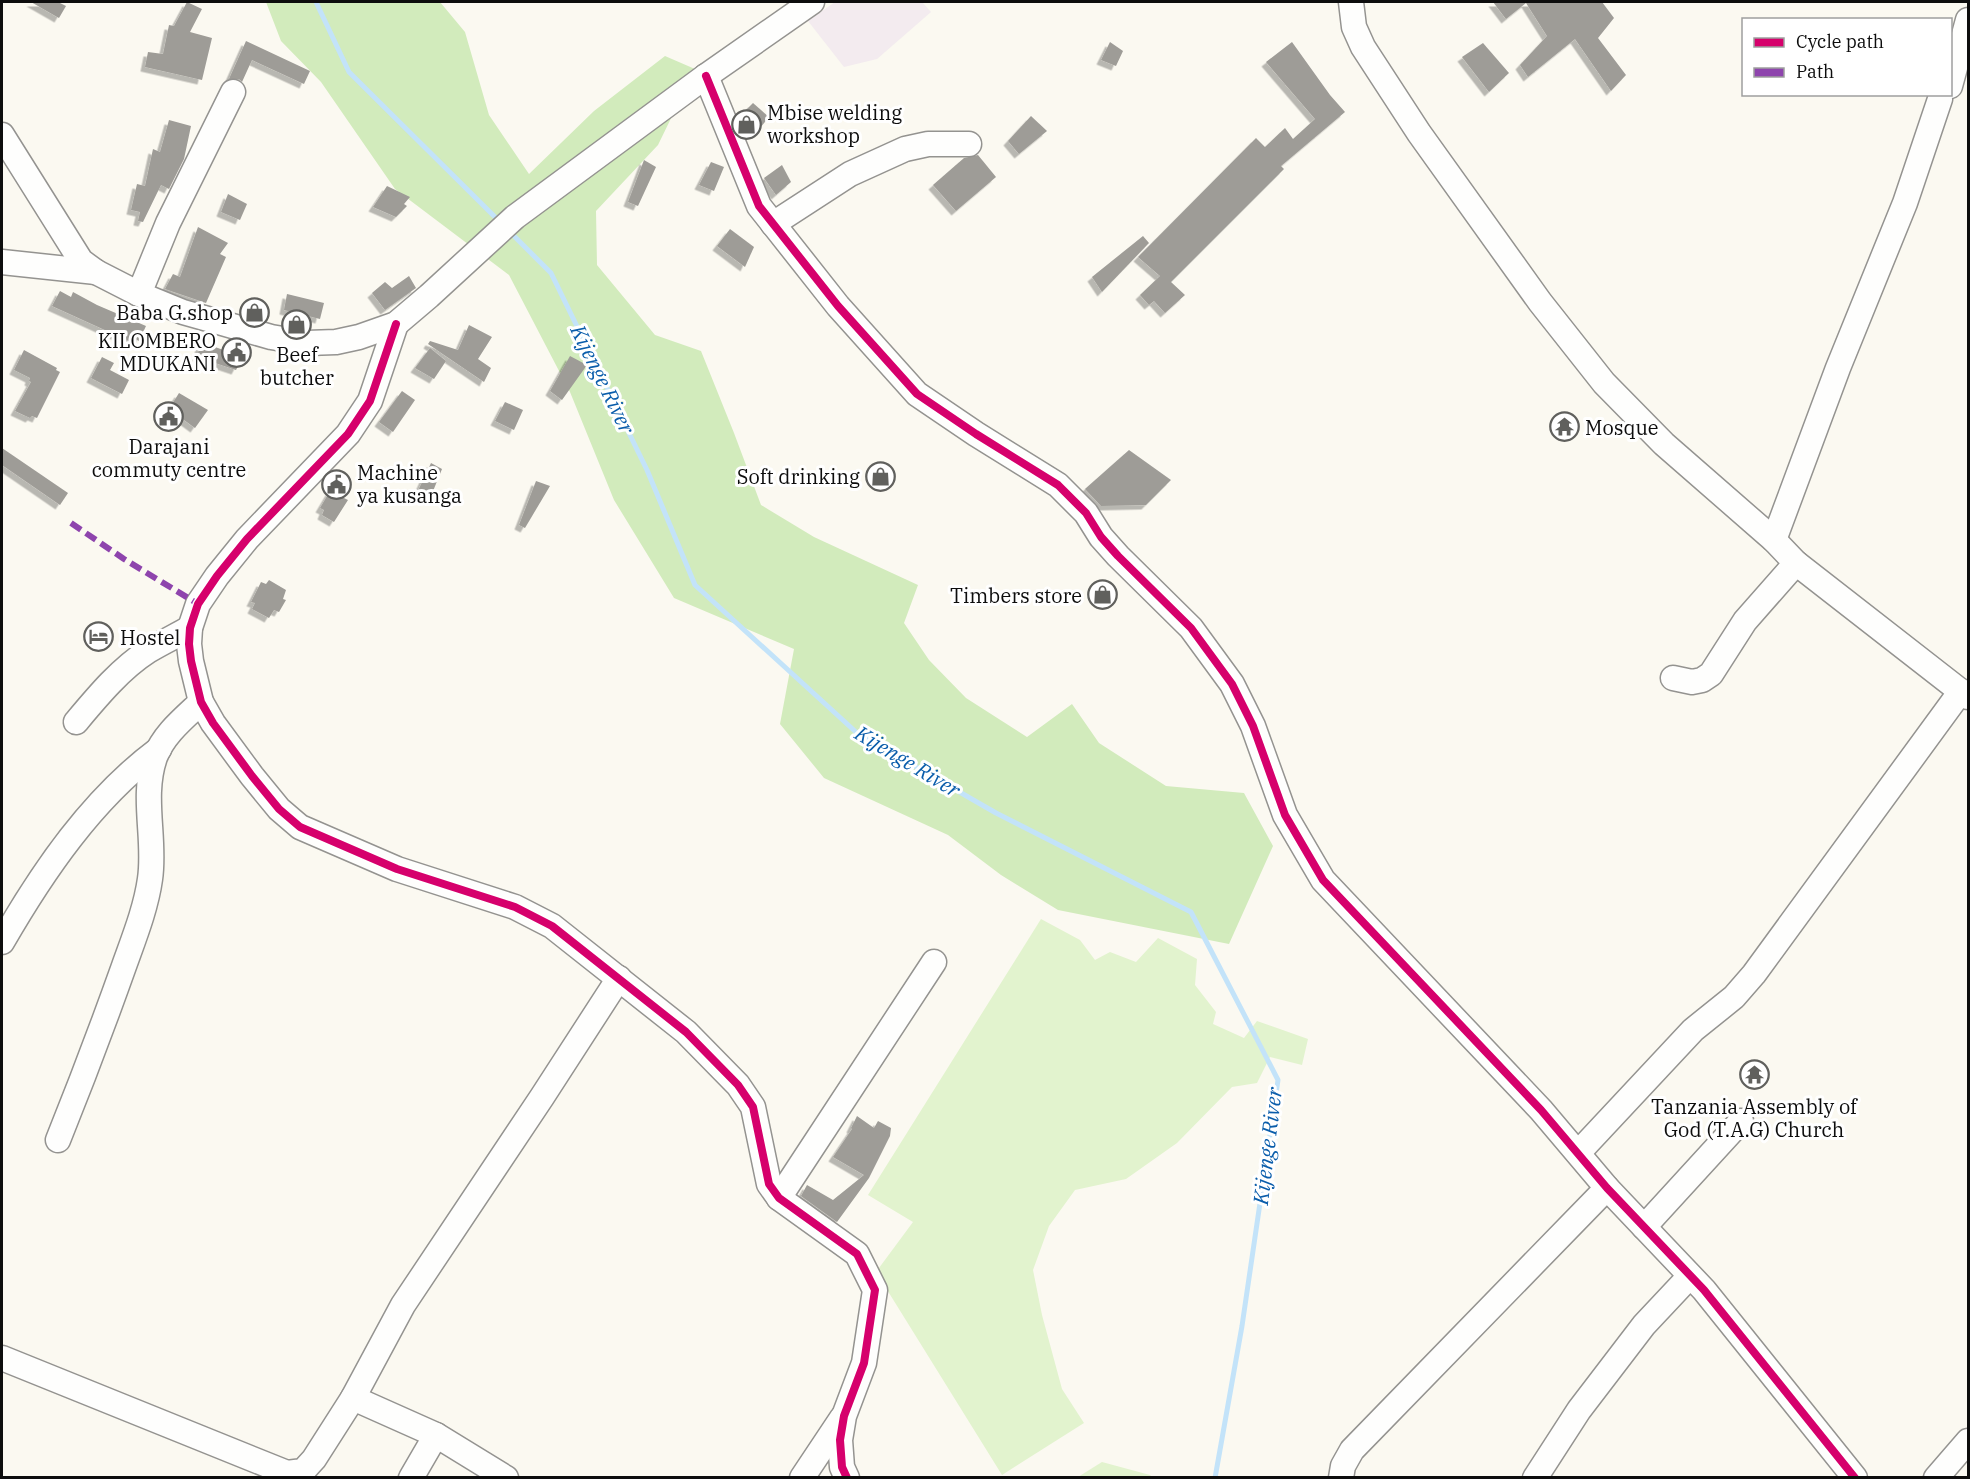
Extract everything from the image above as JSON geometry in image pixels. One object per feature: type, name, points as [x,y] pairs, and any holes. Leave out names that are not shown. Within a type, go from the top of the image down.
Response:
[{"type":"street","points":[[2,135],[81,261],[96,272],[139,294],[193,315],[271,337],[308,343],[336,342],[359,338],[396,324],[507,225],[706,76],[812,2]]},
{"type":"street","points":[[1351,2],[1354,27],[1363,47],[1419,133],[1547,311],[1604,383],[1657,437],[1796,562],[1965,694],[1754,974],[1734,997],[1693,1030],[1578,1154]]},
{"type":"street","points":[[1952,75],[1968,20]]},
{"type":"street","points":[[706,76],[750,189],[759,206],[838,306],[908,386],[959,424],[1058,485],[1086,513],[1101,537],[1118,556],[1191,628],[1232,684],[1253,726],[1285,815],[1323,880],[1533,1101],[1607,1188],[1690,1276],[1856,1478]]},
{"type":"street","points":[[139,294],[168,223],[233,92]]},
{"type":"street","points":[[1774,540],[1838,368],[1946,96]]},
{"type":"street","points":[[773,224],[850,174],[905,149],[928,144],[969,144]]},
{"type":"street","points":[[2,262],[96,272]]},
{"type":"street","points":[[396,324],[370,401],[348,434],[247,539],[198,604],[190,628],[191,661],[201,702],[213,723],[252,777],[279,808],[300,827],[397,869],[515,907],[552,926],[686,1032],[738,1085],[753,1107],[769,1184],[779,1198],[857,1254],[875,1290],[864,1363],[844,1416],[840,1440],[843,1467],[847,1478]]},
{"type":"street","points":[[1673,678],[1692,682],[1711,674],[1745,621],[1796,562]]},
{"type":"street","points":[[76,722],[133,663],[147,652],[190,628]]},
{"type":"street","points":[[58,1140],[125,962],[151,879],[149,816],[151,773],[165,737],[201,702]]},
{"type":"street","points":[[2,942],[29,895],[69,840],[112,789],[136,766],[159,749]]},
{"type":"street","points":[[779,1198],[934,962]]},
{"type":"street","points":[[2,1358],[287,1473],[303,1470],[314,1459],[353,1398],[403,1305],[619,978]]},
{"type":"street","points":[[1644,1227],[1741,1121]]},
{"type":"street","points":[[1341,1478],[1343,1466],[1353,1450],[1607,1188]]},
{"type":"street","points":[[1535,1478],[1579,1410],[1644,1325],[1690,1276]]},
{"type":"street","points":[[353,1398],[436,1435],[506,1478]]},
{"type":"street","points":[[802,1478],[844,1416]]},
{"type":"street","points":[[411,1478],[436,1435]]},
{"type":"street","points":[[1936,1478],[1968,1441]]},
{"type":"shaded area","points":[[835,2],[922,2],[931,12],[877,59],[844,67],[808,21]]},
{"type":"green space","points":[[266,2],[440,2],[465,32],[489,115],[529,174],[594,111],[665,56],[695,69],[658,145],[596,211],[597,265],[655,335],[701,351],[761,505],[814,537],[918,585],[904,623],[929,660],[966,698],[1027,737],[1072,704],[1099,743],[1166,786],[1244,793],[1273,846],[1229,944],[1058,910],[1001,875],[948,835],[824,778],[780,724],[794,649],[674,598],[614,500],[570,392],[509,275],[395,189],[321,82],[281,41]]},
{"type":"green space","points":[[1041,919],[1080,940],[1095,960],[1110,952],[1136,962],[1158,938],[1197,959],[1195,985],[1216,1012],[1213,1024],[1244,1038],[1257,1021],[1308,1039],[1302,1065],[1270,1057],[1257,1083],[1232,1087],[1177,1143],[1126,1179],[1075,1190],[1049,1226],[1033,1270],[1042,1315],[1062,1389],[1084,1423],[1002,1475],[876,1272],[913,1222],[868,1195]]},
{"type":"green space","points":[[1102,1462],[1150,1475],[1152,1477],[1078,1477]]},
{"type":"building","points":[[31,2],[58,2],[66,6],[59,18]]},
{"type":"building","points":[[187,2],[202,9],[190,32],[212,38],[202,80],[145,67],[148,52],[163,54],[169,25],[174,26]]},
{"type":"building","points":[[1493,2],[1602,2],[1614,18],[1598,38],[1626,75],[1611,91],[1575,39],[1528,77],[1520,65],[1547,36],[1526,3],[1506,19]]},
{"type":"building","points":[[246,41],[310,71],[304,84],[252,60],[242,82],[239,79],[229,79]]},
{"type":"building","points":[[1110,42],[1123,51],[1116,66],[1101,60]]},
{"type":"building","points":[[1292,42],[1345,112],[1281,166],[1284,169],[1171,282],[1185,295],[1165,313],[1154,301],[1149,305],[1140,295],[1160,276],[1138,257],[1256,138],[1265,147],[1285,128],[1293,139],[1315,119],[1266,62]]},
{"type":"building","points":[[1483,43],[1509,73],[1489,92],[1462,57]]},
{"type":"building","points":[[753,103],[769,117],[760,128],[743,113]]},
{"type":"building","points":[[1031,116],[1047,131],[1019,154],[1008,141]]},
{"type":"building","points":[[169,120],[191,126],[184,159],[169,189],[161,185],[143,222],[138,221],[140,212],[131,210],[137,184],[145,186],[153,149],[160,152]]},
{"type":"building","points":[[978,155],[996,177],[956,211],[933,185],[964,158]]},
{"type":"building","points":[[644,160],[656,167],[638,206],[628,202]]},
{"type":"building","points":[[711,162],[724,167],[714,191],[699,185]]},
{"type":"building","points":[[782,165],[791,182],[776,195],[764,178]]},
{"type":"building","points":[[387,186],[410,197],[404,204],[407,206],[396,217],[373,207]]},
{"type":"building","points":[[228,194],[247,204],[240,220],[221,212]]},
{"type":"building","points":[[198,227],[228,243],[220,254],[226,257],[206,303],[165,289],[173,274],[180,277]]},
{"type":"building","points":[[730,229],[754,247],[745,267],[717,246]]},
{"type":"building","points":[[1143,236],[1149,243],[1102,292],[1092,277]]},
{"type":"building","points":[[409,276],[416,288],[385,310],[372,293],[385,282],[392,288]]},
{"type":"building","points":[[60,291],[71,297],[73,292],[146,326],[139,341],[131,337],[129,341],[52,306]]},
{"type":"building","points":[[287,294],[324,303],[320,319],[284,310]]},
{"type":"building","points":[[469,325],[492,337],[478,359],[491,368],[484,382],[428,344],[430,341],[458,350]]},
{"type":"building","points":[[201,342],[243,357],[236,370],[197,357]]},
{"type":"building","points":[[430,348],[446,361],[434,379],[415,368]]},
{"type":"building","points":[[24,350],[57,368],[56,370],[60,372],[37,418],[32,416],[30,418],[15,411],[31,382],[30,378],[14,370]]},
{"type":"building","points":[[570,356],[587,365],[562,400],[550,391]]},
{"type":"building","points":[[102,357],[114,363],[110,370],[129,380],[122,394],[91,378]]},
{"type":"building","points":[[402,391],[415,400],[393,432],[379,422]]},
{"type":"building","points":[[179,393],[208,410],[195,428],[169,409]]},
{"type":"building","points":[[505,402],[523,410],[514,430],[495,421]]},
{"type":"building","points":[[2,448],[68,493],[60,505],[2,465]]},
{"type":"building","points":[[1129,450],[1171,480],[1146,505],[1101,506],[1085,489]]},
{"type":"building","points":[[431,463],[442,469],[429,501],[416,495]]},
{"type":"building","points":[[536,481],[550,486],[525,528],[519,525]]},
{"type":"building","points":[[330,491],[348,500],[334,522],[322,515],[324,510],[320,508]]},
{"type":"building","points":[[269,580],[286,590],[283,599],[286,600],[279,612],[274,610],[269,618],[252,609],[255,603],[251,602],[261,582],[266,584]]},
{"type":"building","points":[[857,1116],[874,1128],[878,1121],[891,1128],[890,1136],[869,1178],[837,1222],[801,1196],[807,1185],[833,1200],[864,1175],[833,1157],[852,1129]]},
{"type":"waterway","name":"Kijenge River","points":[[316,2],[349,72],[500,222]]},
{"type":"waterway","name":"Kijenge River","points":[[508,230],[551,273],[647,470],[695,585],[857,733],[996,813],[1191,912],[1278,1080],[1242,1326],[1215,1478]]},
{"type":"marked path","points":[[71,523],[124,559],[198,604]]},
{"type":"cycle path","points":[[706,76],[759,206],[838,306],[917,394],[1058,485],[1086,513],[1101,537],[1118,556],[1191,628],[1232,684],[1253,726],[1285,815],[1323,880],[1541,1110],[1607,1188],[1704,1290],[1855,1478]]},
{"type":"cycle path","points":[[396,324],[370,401],[348,434],[247,539],[198,604],[190,628],[189,644],[201,702],[213,723],[252,776],[279,809],[300,827],[397,869],[515,907],[552,926],[686,1032],[738,1085],[753,1107],[769,1184],[779,1198],[857,1254],[875,1290],[864,1363],[844,1416],[840,1440],[842,1467],[847,1478]]},
{"type":"place","name":"Mbise welding workshop","points":[[746,124]]},
{"type":"place","name":"Baba G.shop","points":[[254,312]]},
{"type":"place","name":"Beef butcher","points":[[297,324]]},
{"type":"place","name":"KILOMBERO MDUKANI","points":[[237,352]]},
{"type":"place","name":"Darajani commuty centre","points":[[169,416]]},
{"type":"place","name":"Mosque","points":[[1564,427]]},
{"type":"place","name":"Soft drinking","points":[[881,476]]},
{"type":"place","name":"Machine ya kusanga","points":[[336,484]]},
{"type":"place","name":"Timbers store","points":[[1103,595]]},
{"type":"place","name":"Hostel","points":[[99,637]]},
{"type":"place","name":"Tanzania Assembly of God (T.A.G) Church","points":[[1754,1075]]}]
